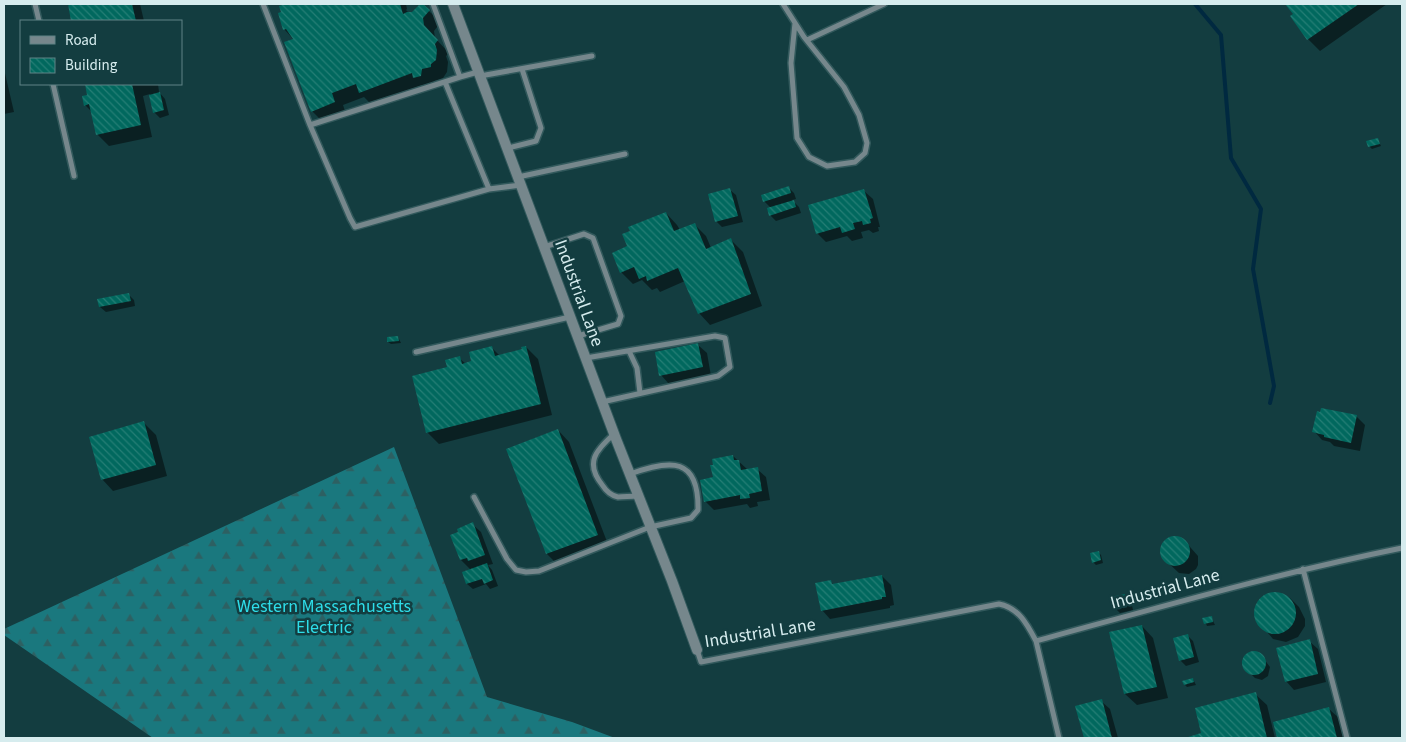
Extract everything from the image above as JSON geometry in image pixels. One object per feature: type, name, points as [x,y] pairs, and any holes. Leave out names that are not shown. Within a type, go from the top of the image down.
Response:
[{"type":"street","name":"Industrial Lane","points":[[454,4],[614,434],[672,580],[697,650]]},
{"type":"lane","points":[[35,4],[39,20]]},
{"type":"lane","points":[[263,4],[310,125],[355,227],[489,189],[625,154]]},
{"type":"lane","points":[[433,4],[460,77]]},
{"type":"lane","points":[[783,4],[807,40],[844,87],[859,114],[867,143],[865,153],[855,162],[827,166],[809,157],[797,138],[791,63],[795,23]]},
{"type":"lane","points":[[807,40],[884,4]]},
{"type":"lane","points":[[310,125],[460,77],[522,69],[592,56]]},
{"type":"lane","points":[[508,148],[536,140],[540,128],[522,69]]},
{"type":"lane","points":[[445,82],[489,189]]},
{"type":"lane","points":[[53,85],[74,176]]},
{"type":"lane","points":[[544,247],[584,234],[593,238],[621,316],[618,324],[578,336]]},
{"type":"lane","points":[[416,352],[571,317]]},
{"type":"lane","points":[[586,358],[715,336],[725,338],[730,368],[718,376],[602,402]]},
{"type":"lane","points":[[629,351],[638,368],[640,394]]},
{"type":"lane","points":[[614,434],[599,448],[593,460],[594,471],[606,491],[616,497],[638,496]]},
{"type":"lane","points":[[474,497],[507,559],[516,570],[538,572],[650,527],[691,518],[698,510],[698,496],[692,474],[683,467],[666,465],[649,467],[630,474]]},
{"type":"lane","name":"Industrial Lane","points":[[697,650],[701,662],[999,604],[1014,610],[1023,619],[1036,641],[1303,569],[1402,548]]},
{"type":"lane","points":[[1303,569],[1348,738]]},
{"type":"lane","points":[[1036,641],[1059,738]]},
{"type":"green space","name":"Western Massachusetts Electric","points":[[394,447],[487,697],[572,722],[615,738],[153,738],[4,635],[4,629]]},
{"type":"building","points":[[68,4],[132,4],[136,20],[71,20]]},
{"type":"building","points":[[285,4],[400,4],[403,14],[412,12],[420,4],[423,4],[430,10],[423,18],[424,25],[438,40],[435,44],[437,50],[436,60],[431,64],[431,67],[422,69],[421,76],[413,78],[412,73],[359,93],[356,84],[332,93],[335,102],[311,112],[284,42],[293,39],[286,29],[283,30],[278,13],[281,12],[279,6]]},
{"type":"building","points":[[1285,4],[1359,4],[1307,40],[1290,16],[1293,14]]},
{"type":"building","points":[[85,85],[132,85],[141,125],[96,135],[89,104],[84,106],[82,96],[87,95]]},
{"type":"building","points":[[160,92],[164,110],[153,113],[149,95]]},
{"type":"building","points":[[1378,138],[1380,144],[1368,147],[1366,141]]},
{"type":"building","points":[[789,186],[791,193],[763,202],[761,195]]},
{"type":"building","points":[[730,188],[738,216],[715,222],[708,194]]},
{"type":"building","points":[[864,189],[873,218],[870,219],[871,223],[863,225],[862,221],[853,223],[855,229],[842,233],[840,227],[816,234],[808,205]]},
{"type":"building","points":[[794,200],[796,207],[769,216],[767,208]]},
{"type":"building","points":[[666,212],[674,231],[695,223],[706,249],[731,238],[751,294],[698,314],[678,268],[647,281],[646,276],[639,279],[634,267],[620,273],[612,253],[627,246],[622,234],[630,231],[628,227]]},
{"type":"building","points":[[129,293],[131,301],[99,307],[97,299]]},
{"type":"building","points":[[398,336],[399,341],[387,342],[387,337]]},
{"type":"building","points":[[698,343],[703,367],[659,376],[655,352]]},
{"type":"building","points":[[492,346],[495,356],[522,349],[521,347],[526,346],[541,404],[426,433],[412,376],[447,367],[445,360],[460,356],[462,364],[471,361],[469,352]]},
{"type":"building","points":[[1321,408],[1357,415],[1351,443],[1324,437],[1324,435],[1312,432],[1317,411],[1320,412]]},
{"type":"building","points":[[144,421],[156,465],[101,480],[89,437]]},
{"type":"building","points":[[558,429],[598,535],[546,554],[506,449]]},
{"type":"building","points":[[733,455],[734,460],[739,460],[741,470],[758,467],[762,491],[749,494],[750,498],[740,499],[740,495],[704,502],[700,480],[713,477],[710,465],[713,465],[712,459]]},
{"type":"building","points":[[473,522],[485,555],[468,561],[467,558],[460,560],[450,535],[458,532],[457,529]]},
{"type":"building","points":[[1175,536],[1186,540],[1190,551],[1186,562],[1175,566],[1164,562],[1160,551],[1164,540]]},
{"type":"building","points":[[1099,551],[1101,560],[1092,563],[1090,553]]},
{"type":"building","points":[[487,563],[493,580],[484,584],[482,579],[466,584],[462,572]]},
{"type":"building","points":[[882,575],[886,597],[821,611],[815,583],[831,580],[832,584]]},
{"type":"building","points":[[1279,592],[1287,595],[1293,601],[1296,613],[1293,625],[1287,631],[1271,634],[1263,631],[1257,625],[1254,609],[1257,601],[1263,595]]},
{"type":"building","points":[[1125,594],[1128,605],[1113,608],[1111,597]]},
{"type":"building","points":[[1212,616],[1213,622],[1204,624],[1202,618]]},
{"type":"building","points":[[1142,625],[1157,687],[1124,694],[1109,632]]},
{"type":"building","points":[[1188,634],[1194,657],[1179,661],[1173,638]]},
{"type":"building","points":[[1310,639],[1318,674],[1285,682],[1276,648]]},
{"type":"building","points":[[1254,651],[1262,655],[1266,663],[1262,671],[1254,675],[1246,671],[1242,663],[1246,655]]},
{"type":"building","points":[[1193,678],[1194,682],[1184,685],[1182,681]]},
{"type":"building","points":[[1256,692],[1267,738],[1185,738],[1201,733],[1195,708]]},
{"type":"building","points":[[1102,699],[1112,738],[1084,738],[1075,706]]},
{"type":"building","points":[[1329,707],[1337,738],[1277,738],[1273,722]]},
{"type":"waterway","points":[[1195,4],[1221,35],[1231,158],[1261,209],[1253,269],[1274,386],[1270,403]]}]
